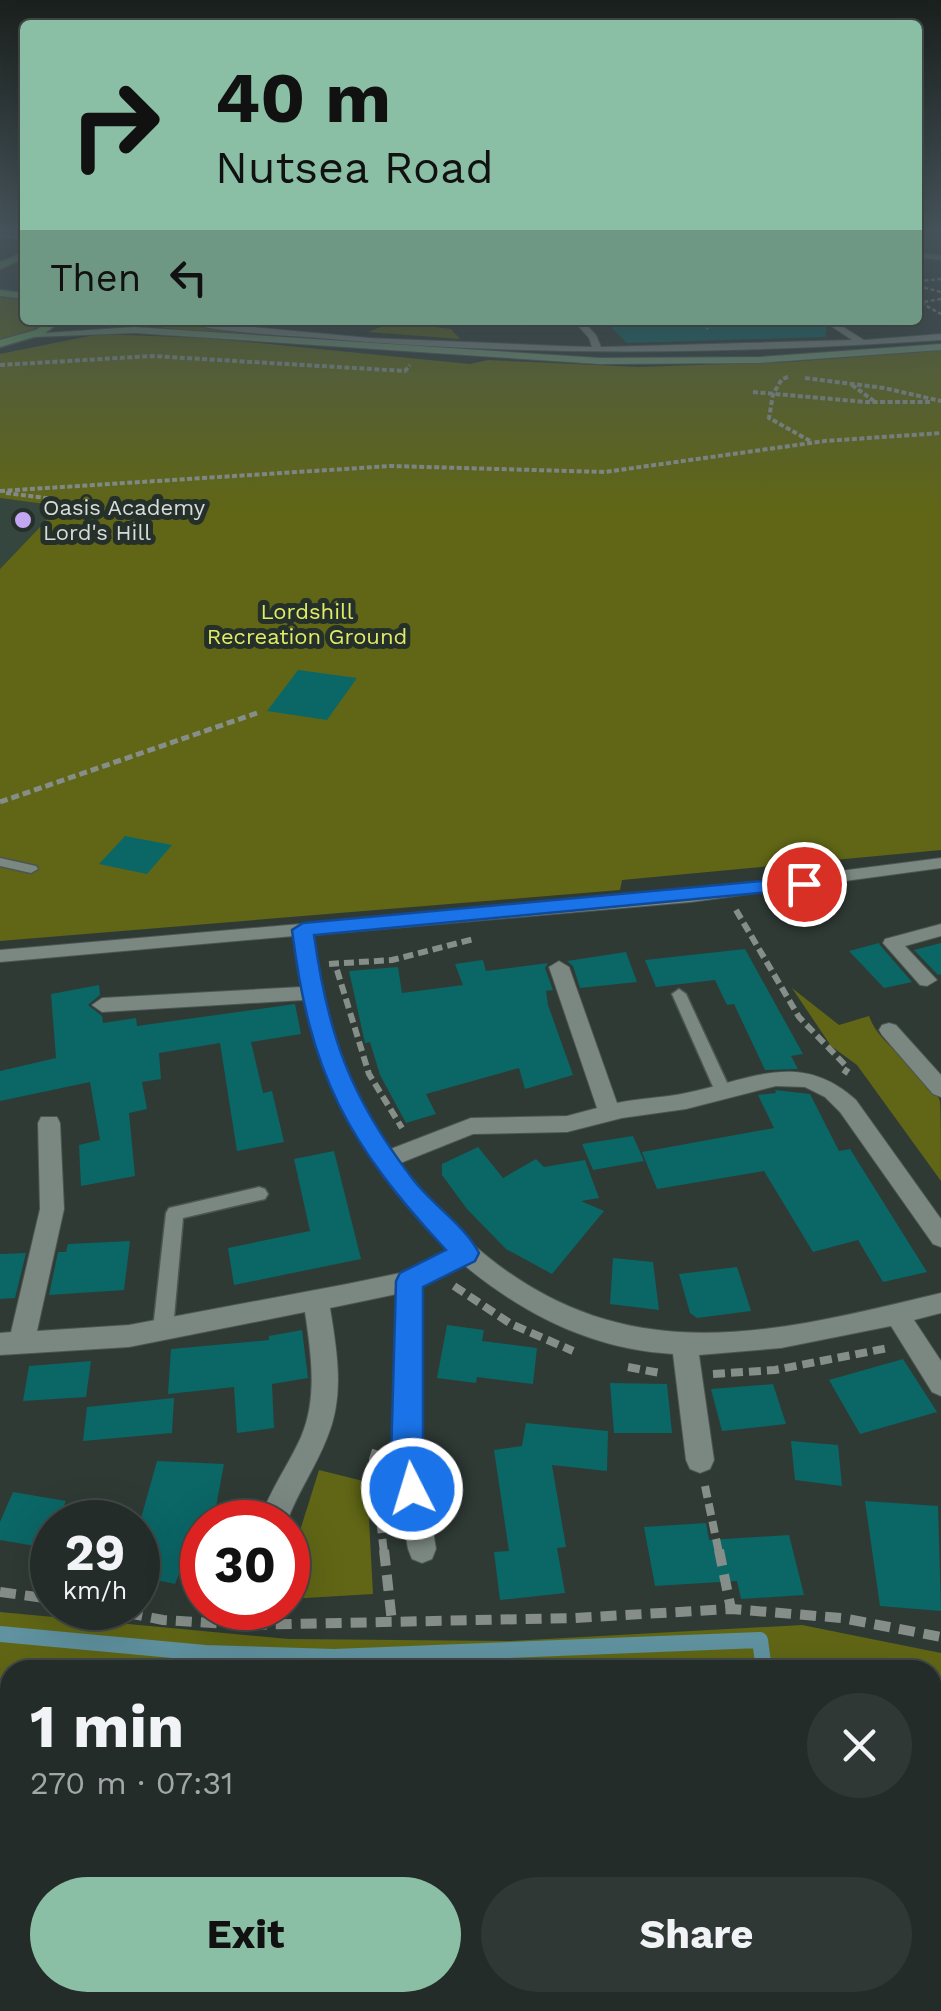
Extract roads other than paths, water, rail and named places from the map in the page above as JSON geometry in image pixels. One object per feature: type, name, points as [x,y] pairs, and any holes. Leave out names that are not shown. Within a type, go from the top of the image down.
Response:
[{"type":"main road","points":[[0,344],[35,334],[50,325]]},
{"type":"street","points":[[110,325],[134,330]]},
{"type":"street","points":[[232,325],[598,351],[728,352],[941,337]]},
{"type":"street","points":[[582,325],[593,337],[598,351]]},
{"type":"street","points":[[834,325],[863,343]]},
{"type":"street","points":[[348,336],[361,326]]},
{"type":"street","points":[[35,334],[134,330],[610,362],[759,360],[941,347]]},
{"type":"street","points":[[0,956],[692,896],[941,863]]},
{"type":"street","points":[[303,930],[311,993],[328,1054],[350,1107],[384,1160],[430,1218],[507,1286],[555,1313],[616,1336],[685,1344],[796,1335],[941,1303]]},
{"type":"street","points":[[927,980],[892,942],[941,930]]},
{"type":"street","points":[[559,968],[609,1113]]},
{"type":"street","points":[[102,1005],[311,993]]},
{"type":"street","points":[[889,1030],[941,1089]]},
{"type":"street","points":[[384,1160],[471,1126],[567,1124],[686,1101],[776,1078],[808,1080],[833,1092],[848,1106],[941,1237]]},
{"type":"street","points":[[50,1123],[52,1208],[11,1343],[129,1336],[316,1300],[410,1281],[466,1253]]},
{"type":"street","points":[[410,1281],[407,1459],[422,1549]]},
{"type":"street","points":[[279,1500],[319,1425],[327,1369],[316,1300]]},
{"type":"street","points":[[897,1314],[941,1384]]},
{"type":"street","points":[[685,1344],[700,1460]]},
{"type":"lane","points":[[0,862],[31,868]]},
{"type":"lane","points":[[679,994],[722,1089]]},
{"type":"lane","points":[[163,1329],[175,1213],[258,1194]]},
{"type":"waterway","points":[[0,1634],[205,1653],[334,1657],[760,1640],[763,1660]]},
{"type":"place","name":"Oasis Academy Lord's Hill","points":[[23,520]]},
{"type":"park label","name":"Lordshill Recreation Ground","points":[[307,624]]}]
